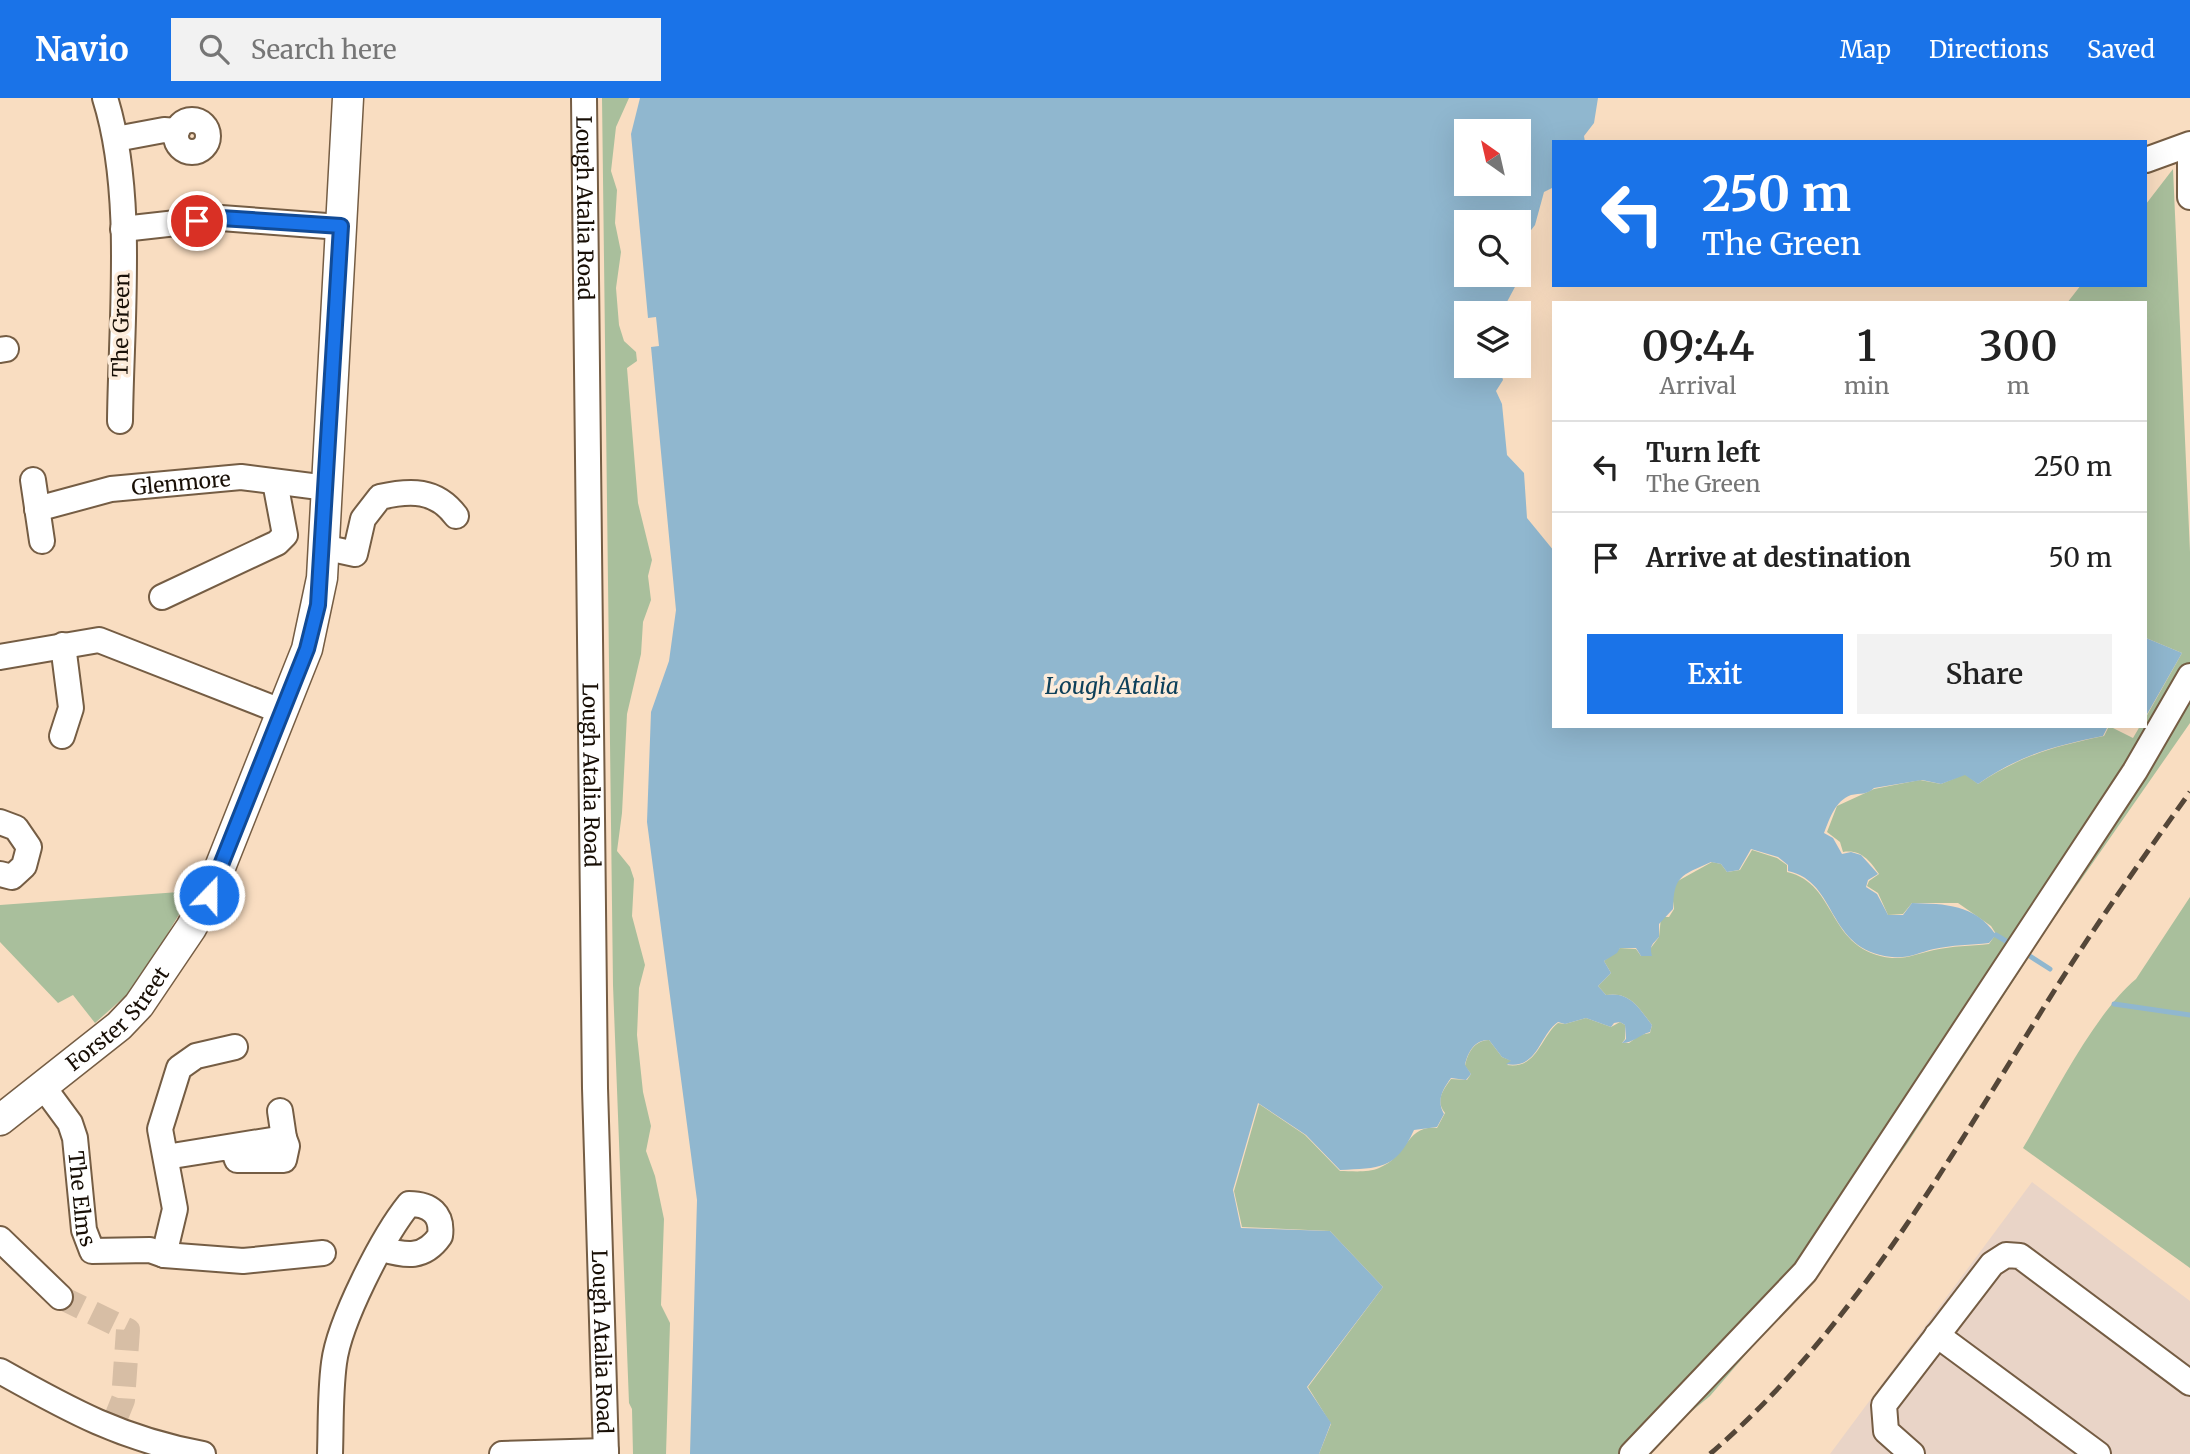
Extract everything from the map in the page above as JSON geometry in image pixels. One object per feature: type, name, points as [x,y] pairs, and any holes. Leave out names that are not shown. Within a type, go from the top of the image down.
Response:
[{"type":"main road","name":"Forster Street","points":[[0,1120],[119,1026],[139,1005],[191,928],[209,895],[283,712],[314,626],[327,488],[348,98]]},
{"type":"street","name":"The Green","points":[[105,98],[116,139],[123,229],[120,421]]},
{"type":"street","name":"Lough Atalia Road","points":[[584,98],[595,1088],[606,1452]]},
{"type":"street","points":[[116,139],[164,130],[177,131]]},
{"type":"street","points":[[2147,160],[2190,145],[2190,197]]},
{"type":"street","points":[[123,229],[221,218],[341,226]]},
{"type":"street","name":"Glenmore","points":[[37,509],[111,489],[241,477],[327,488]]},
{"type":"street","points":[[33,480],[42,541]]},
{"type":"street","points":[[162,597],[277,543],[285,535],[275,482]]},
{"type":"street","points":[[323,547],[355,554],[363,520],[370,507],[380,498],[387,496],[410,493],[444,500],[456,516]]},
{"type":"street","points":[[0,657],[99,640],[283,712]]},
{"type":"street","points":[[62,736],[71,708],[63,645]]},
{"type":"street","points":[[1632,1454],[1805,1272],[2135,771],[2190,676]]},
{"type":"street","points":[[0,822],[16,828],[29,847],[24,866],[12,877],[0,874]]},
{"type":"street","points":[[164,1255],[175,1209],[160,1129],[179,1068],[196,1056],[234,1047]]},
{"type":"street","name":"The Elms","points":[[42,1085],[70,1123],[75,1138],[84,1230],[92,1251],[150,1250],[164,1255],[243,1261],[323,1253]]},
{"type":"street","points":[[166,1157],[284,1138],[280,1111]]},
{"type":"street","points":[[0,1239],[60,1297]]},
{"type":"street","points":[[330,1454],[334,1362],[349,1316],[382,1249]]},
{"type":"street","points":[[1912,1454],[1889,1437],[1883,1427],[1884,1405],[1992,1264],[1999,1258],[2013,1254],[2020,1256],[2190,1382]]},
{"type":"street","points":[[1937,1335],[2098,1454]]},
{"type":"street","points":[[1,1378],[80,1416],[164,1451],[203,1454]]},
{"type":"street","points":[[502,1454],[606,1452]]},
{"type":"shaded area","points":[[2032,1182],[2190,1301],[2190,1454],[1830,1454]]},
{"type":"green space","points":[[602,98],[629,98],[616,127],[611,171],[617,190],[615,223],[621,252],[616,288],[619,325],[624,341],[636,352],[637,361],[627,368],[638,503],[652,560],[648,576],[651,600],[643,622],[641,654],[627,714],[622,813],[617,851],[630,867],[634,879],[632,916],[645,965],[639,988],[637,1035],[643,1092],[651,1126],[646,1151],[655,1176],[664,1219],[661,1305],[670,1323],[666,1454],[633,1454],[632,1409],[629,1403],[613,985]]},
{"type":"green space","points":[[2173,169],[2190,552],[2190,723],[2053,920],[1907,1144],[1821,1267],[1710,1396],[1640,1454],[1319,1454],[1331,1424],[1308,1387],[1383,1287],[1330,1231],[1242,1227],[1234,1191],[1259,1104],[1305,1135],[1340,1171],[1370,1171],[1389,1163],[1419,1131],[1437,1128],[1445,1113],[1440,1100],[1443,1091],[1451,1079],[1467,1080],[1471,1074],[1465,1066],[1466,1061],[1472,1048],[1479,1043],[1489,1040],[1502,1057],[1512,1061],[1507,1065],[1517,1065],[1532,1057],[1558,1023],[1565,1024],[1586,1018],[1611,1027],[1620,1022],[1625,1025],[1625,1039],[1622,1043],[1629,1043],[1640,1035],[1650,1033],[1652,1025],[1633,1002],[1614,994],[1606,995],[1598,986],[1611,973],[1604,961],[1620,948],[1636,949],[1641,956],[1651,956],[1650,949],[1659,937],[1661,917],[1669,917],[1674,909],[1672,893],[1676,882],[1712,862],[1721,864],[1727,872],[1740,870],[1752,850],[1777,858],[1787,865],[1787,872],[1804,879],[1826,903],[1843,931],[1871,953],[1898,958],[1941,949],[1989,944],[1996,934],[1991,926],[1958,903],[1912,903],[1903,914],[1888,915],[1878,893],[1867,886],[1869,881],[1879,874],[1876,869],[1860,854],[1843,852],[1840,842],[1827,832],[1837,806],[1874,789],[1920,780],[1941,784],[1965,774],[1978,784],[2038,753],[2104,736],[2108,728],[2133,738],[2139,728],[2147,728],[2147,715],[2182,653],[2147,638],[2147,301],[2069,301],[2079,287],[2147,287],[2147,203]]},
{"type":"green space","points":[[193,891],[131,991],[95,1023],[73,995],[58,1003],[0,942],[0,905]]},
{"type":"green space","points":[[2190,897],[2190,1268],[2023,1148],[2089,1035],[2120,994],[2136,979]]},
{"type":"water","name":"Lough Atalia","points":[[640,98],[1598,98],[1594,123],[1584,136],[1585,140],[1552,140],[1552,188],[1544,192],[1535,225],[1531,230],[1531,210],[1454,210],[1454,287],[1515,287],[1507,301],[1454,301],[1454,378],[1502,378],[1496,391],[1502,404],[1507,455],[1524,473],[1527,518],[1552,549],[1552,728],[2107,728],[2103,736],[2038,753],[2008,766],[1978,784],[1965,775],[1941,784],[1922,780],[1874,788],[1866,793],[1845,798],[1834,811],[1824,833],[1833,838],[1842,854],[1851,852],[1861,855],[1878,874],[1868,880],[1866,887],[1877,894],[1888,915],[1903,915],[1912,903],[1948,905],[1979,917],[1988,925],[1996,935],[1989,943],[1941,948],[1903,957],[1870,952],[1843,930],[1816,888],[1804,878],[1788,871],[1788,865],[1778,857],[1751,849],[1739,870],[1727,872],[1721,864],[1711,862],[1681,878],[1675,890],[1673,909],[1659,924],[1659,937],[1651,947],[1652,956],[1641,956],[1636,948],[1620,948],[1604,961],[1611,973],[1598,986],[1606,995],[1614,994],[1633,1002],[1652,1025],[1650,1032],[1622,1043],[1626,1039],[1625,1025],[1620,1022],[1611,1027],[1586,1018],[1565,1024],[1558,1022],[1532,1057],[1517,1064],[1506,1064],[1511,1061],[1502,1057],[1489,1040],[1479,1042],[1470,1051],[1465,1065],[1471,1074],[1466,1080],[1451,1078],[1443,1091],[1441,1104],[1444,1114],[1437,1127],[1414,1130],[1393,1160],[1365,1169],[1340,1170],[1306,1135],[1258,1103],[1233,1190],[1241,1228],[1330,1231],[1383,1287],[1307,1387],[1331,1423],[1319,1454],[690,1454],[697,1200],[647,822],[651,712],[669,661],[676,610],[651,347],[659,346],[656,317],[648,318],[631,134]]},
{"type":"water","points":[[2147,638],[2182,653],[2147,714]]},
{"type":"waterway","points":[[1996,935],[2014,946]]},
{"type":"waterway","points":[[2025,953],[2050,969]]},
{"type":"waterway","points":[[2114,1004],[2190,1015]]},
{"type":"tunnel","points":[[60,1297],[128,1330],[123,1400],[111,1430]]},
{"type":"railway","points":[[1710,1454],[1760,1407],[1806,1358],[1889,1250],[2073,962],[2190,792]]},
{"type":"route","points":[[197,221],[221,218],[341,226],[323,563],[314,626],[283,712],[209,895]]}]
